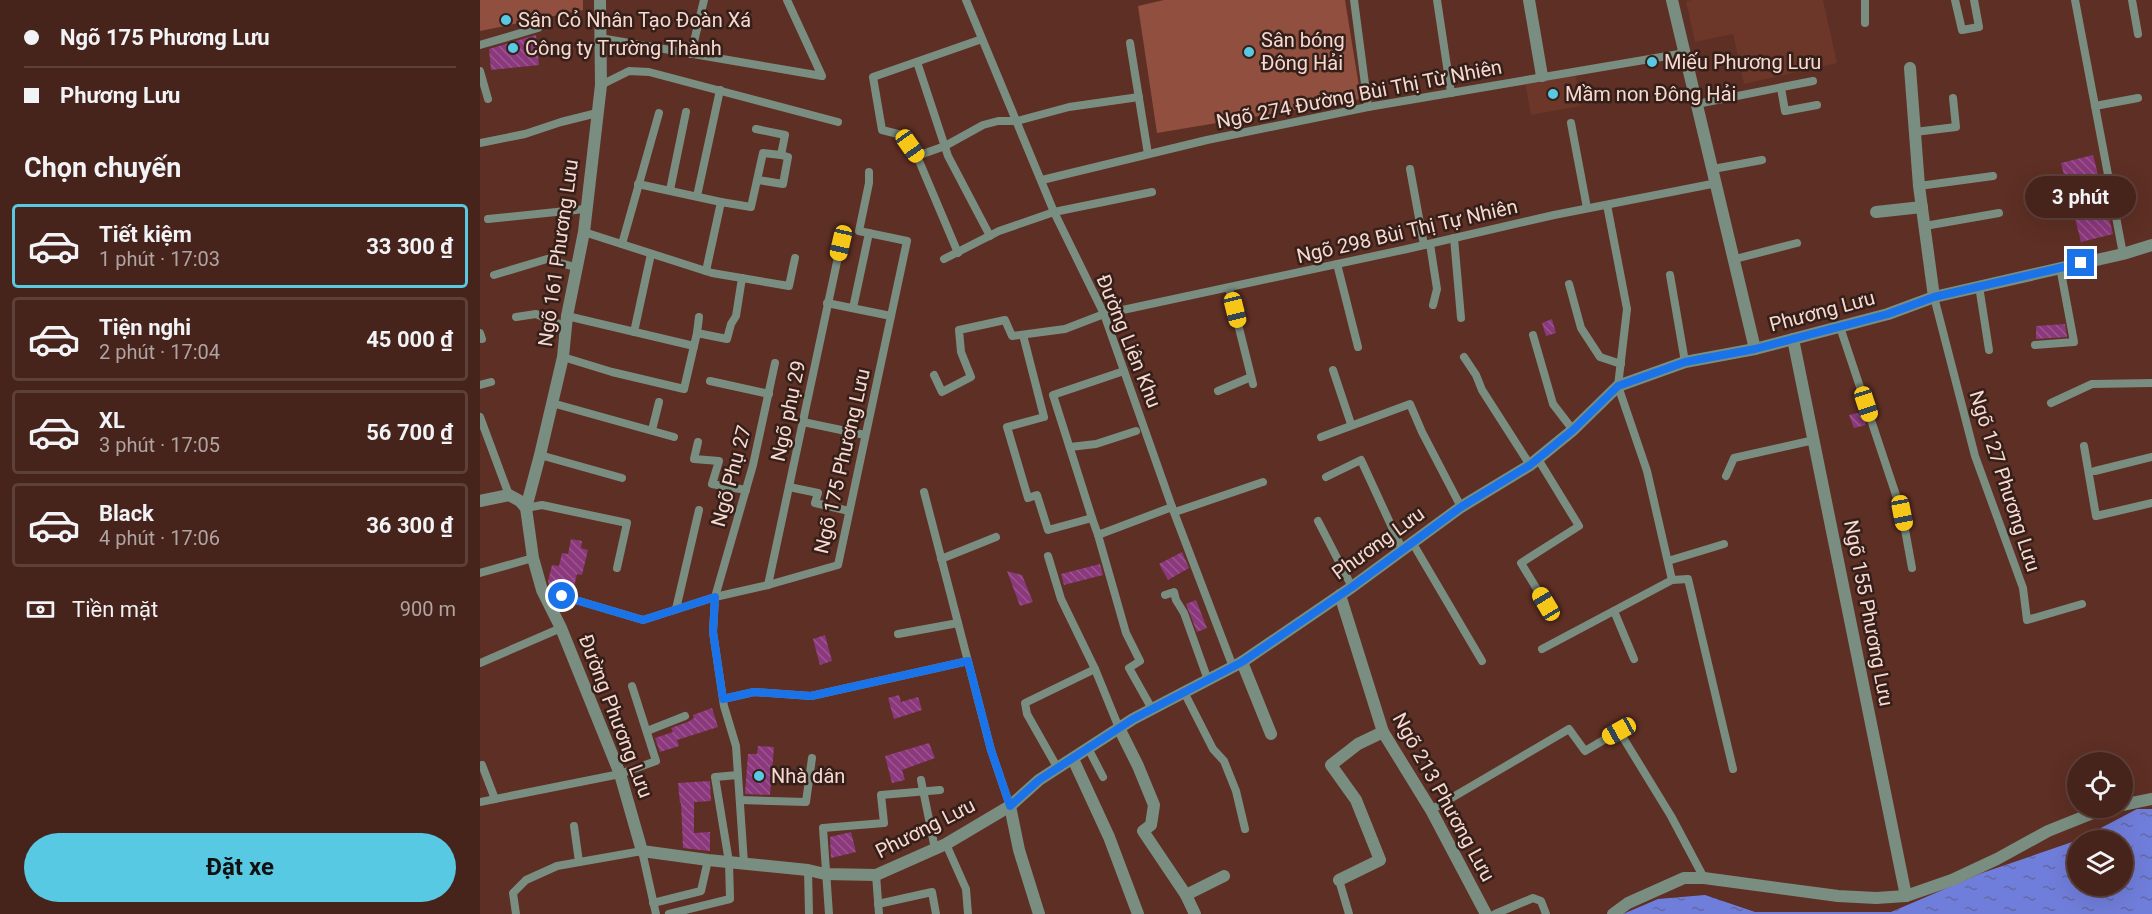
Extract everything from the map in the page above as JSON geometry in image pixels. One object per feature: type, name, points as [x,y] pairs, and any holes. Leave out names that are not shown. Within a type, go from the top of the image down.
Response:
[{"type":"street","name":"Ngõ 161 Phương Lưu","points":[[526,508],[563,357],[566,322],[584,232],[601,85],[600,0]]},
{"type":"street","points":[[1529,0],[1542,76]]},
{"type":"street","points":[[1672,0],[1755,349]]},
{"type":"street","points":[[1910,68],[1919,186],[1934,297]]},
{"type":"street","points":[[1876,212],[1922,207]]},
{"type":"street","name":"Phương Lưu","points":[[642,851],[808,870],[825,874],[876,875],[940,847],[1010,806],[1039,780],[1119,728],[1237,664],[1352,587],[1461,507],[1534,462],[1573,430],[1618,386],[1685,362],[1755,349],[1888,314],[1934,297],[2123,254],[2152,245]]},
{"type":"street","name":"Ngõ 155 Phương Lưu","points":[[1793,339],[1906,896]]},
{"type":"street","points":[[480,501],[510,495],[526,508]]},
{"type":"street","name":"Đường Phương Lưu","points":[[526,508],[533,558],[542,590],[561,628],[620,774],[642,851]]},
{"type":"street","name":"Ngõ 213 Phương Lưu","points":[[1340,595],[1383,732],[1431,810],[1486,914]]},
{"type":"street","points":[[1237,664],[1271,734]]},
{"type":"street","points":[[1119,728],[1154,806],[1151,825],[1143,831],[1186,895],[1195,914]]},
{"type":"street","points":[[1339,880],[1380,860],[1356,800],[1331,765],[1358,744],[1383,732]]},
{"type":"street","points":[[1072,759],[1109,837],[1138,914]]},
{"type":"street","points":[[2133,803],[2152,799]]},
{"type":"street","points":[[1010,806],[1019,850],[1039,914]]},
{"type":"street","points":[[1613,914],[1628,903],[1684,878],[1704,878],[1838,896],[1876,898],[1906,896],[1952,880],[2048,831],[2080,818]]},
{"type":"street","points":[[1186,895],[1224,876]]},
{"type":"lane","points":[[692,54],[704,0]]},
{"type":"lane","points":[[600,38],[822,76],[787,0]]},
{"type":"lane","name":"Đường Liên Khu","points":[[966,0],[1054,212],[1104,314],[1174,510],[1237,664]]},
{"type":"lane","points":[[1354,0],[1368,107]]},
{"type":"lane","points":[[1437,0],[1451,93]]},
{"type":"lane","points":[[1864,0],[1865,23]]},
{"type":"lane","points":[[1955,0],[1962,30],[1979,27],[1974,0]]},
{"type":"lane","points":[[2074,0],[2123,254]]},
{"type":"lane","points":[[2132,0],[2138,34]]},
{"type":"lane","points":[[480,45],[538,28]]},
{"type":"lane","points":[[958,253],[917,156],[902,135],[882,130],[873,77],[982,39]]},
{"type":"lane","points":[[1130,43],[1148,154]]},
{"type":"lane","name":"Ngõ 274 Đường Bùi Thị Từ Nhiên","points":[[1042,180],[1207,140],[1368,107],[1685,53]]},
{"type":"lane","points":[[917,62],[948,156],[990,236]]},
{"type":"lane","points":[[480,71],[488,99]]},
{"type":"lane","points":[[601,85],[629,71],[650,72],[838,122]]},
{"type":"lane","points":[[1697,104],[1813,81]]},
{"type":"lane","points":[[1781,88],[1785,111],[1817,105]]},
{"type":"lane","points":[[697,196],[720,90]]},
{"type":"lane","points":[[917,156],[945,146],[984,125],[998,121],[1017,121],[1069,107],[1139,97]]},
{"type":"lane","points":[[1915,132],[1956,127],[1953,98]]},
{"type":"lane","points":[[2095,106],[2138,98]]},
{"type":"lane","points":[[480,143],[525,134],[597,112]]},
{"type":"lane","points":[[670,190],[686,112]]},
{"type":"lane","points":[[622,244],[659,113]]},
{"type":"lane","points":[[1571,123],[1587,208]]},
{"type":"lane","points":[[756,129],[785,135],[781,155]]},
{"type":"lane","points":[[638,184],[751,207],[763,153],[788,157],[783,184],[758,180]]},
{"type":"lane","points":[[1713,169],[1762,160]]},
{"type":"lane","points":[[1410,169],[1437,289],[1433,305]]},
{"type":"lane","points":[[853,308],[869,233],[859,231],[869,183],[869,172]]},
{"type":"lane","points":[[1919,186],[1993,176]]},
{"type":"lane","name":"Ngõ 298 Bùi Thị Tự Nhiên","points":[[1023,335],[1065,329],[1104,314],[1427,245],[1587,208],[1717,183]]},
{"type":"lane","points":[[944,259],[999,231],[1054,212],[1152,192]]},
{"type":"lane","points":[[706,271],[721,202]]},
{"type":"lane","points":[[1607,205],[1627,309],[1618,386],[1647,471],[1672,580]]},
{"type":"lane","points":[[488,219],[585,209]]},
{"type":"lane","points":[[1925,226],[1999,213]]},
{"type":"lane","points":[[584,232],[706,271],[789,286],[795,258]]},
{"type":"lane","name":"Ngõ 175 Phương Lưu","points":[[542,590],[643,620],[715,597],[838,565],[907,242],[869,233]]},
{"type":"lane","points":[[1454,238],[1461,318]]},
{"type":"lane","name":"Ngõ phụ 29","points":[[768,585],[841,243]]},
{"type":"lane","points":[[1735,259],[1797,243]]},
{"type":"lane","points":[[634,332],[651,254]]},
{"type":"lane","points":[[494,275],[547,259],[578,268]]},
{"type":"lane","points":[[1337,264],[1358,347]]},
{"type":"lane","points":[[2035,345],[2074,342],[2060,267]]},
{"type":"lane","points":[[1670,275],[1685,362]]},
{"type":"lane","points":[[697,333],[727,339],[730,324],[736,316],[742,278]]},
{"type":"lane","points":[[1569,284],[1581,328],[1600,357],[1621,364]]},
{"type":"lane","points":[[1979,286],[1989,350]]},
{"type":"lane","points":[[1218,391],[1252,380],[1229,288]]},
{"type":"lane","name":"Ngõ 127 Phương Lưu","points":[[1934,297],[1975,456],[2023,588],[2027,620],[2082,604]]},
{"type":"lane","points":[[827,303],[891,316]]},
{"type":"lane","points":[[516,317],[536,314],[566,322],[634,332],[694,346]]},
{"type":"lane","points":[[563,357],[612,372],[684,389],[699,317]]},
{"type":"lane","points":[[934,375],[942,392],[971,377],[961,352],[959,330],[1005,320],[1012,336],[1023,335],[1044,417],[1007,427],[1029,498],[1037,495],[1048,530],[1092,518]]},
{"type":"lane","points":[[1840,327],[1902,513],[1912,568]]},
{"type":"lane","points":[[1533,334],[1546,387],[1553,404],[1573,430]]},
{"type":"lane","points":[[1464,357],[1476,375],[1482,390],[1580,526],[1521,563],[1546,604]]},
{"type":"lane","name":"Ngõ Phụ 27","points":[[744,863],[736,746],[723,699],[713,632],[715,597],[746,490],[775,363]]},
{"type":"lane","points":[[1333,370],[1351,424]]},
{"type":"lane","points":[[1124,371],[1053,395],[1098,535],[1126,633],[1140,661],[1129,668],[1152,709]]},
{"type":"lane","points":[[710,381],[769,394]]},
{"type":"lane","points":[[480,386],[491,382]]},
{"type":"lane","points":[[2051,403],[2092,384],[2152,383]]},
{"type":"lane","points":[[652,430],[659,402]]},
{"type":"lane","points":[[552,403],[674,437]]},
{"type":"lane","points":[[1321,437],[1410,404],[1461,507]]},
{"type":"lane","points":[[480,417],[510,495]]},
{"type":"lane","points":[[802,422],[865,435]]},
{"type":"lane","points":[[1070,447],[1096,444],[1136,431]]},
{"type":"lane","points":[[1726,476],[1734,458],[1814,440]]},
{"type":"lane","points":[[698,442],[694,459],[719,461],[712,484],[746,490]]},
{"type":"lane","points":[[2084,446],[2096,516],[2152,503]]},
{"type":"lane","points":[[540,455],[622,478]]},
{"type":"lane","points":[[2095,471],[2152,457]]},
{"type":"lane","points":[[1326,477],[1361,460],[1407,545],[1482,661]]},
{"type":"lane","points":[[1098,535],[1263,482]]},
{"type":"lane","points":[[789,487],[818,493],[815,503],[849,511]]},
{"type":"lane","points":[[924,492],[991,750],[1010,806]]},
{"type":"lane","points":[[526,508],[542,505],[627,523],[616,567]]},
{"type":"lane","points":[[676,609],[699,510]]},
{"type":"lane","points":[[1318,521],[1352,587]]},
{"type":"lane","points":[[941,559],[996,537]]},
{"type":"lane","points":[[1668,561],[1724,544]]},
{"type":"lane","points":[[1048,555],[1062,599],[1095,669],[1119,728]]},
{"type":"lane","points":[[480,573],[533,558]]},
{"type":"lane","points":[[1542,649],[1672,580],[1688,579],[1734,769]]},
{"type":"lane","points":[[1165,595],[1174,592],[1208,680]]},
{"type":"lane","points":[[1614,611],[1634,659]]},
{"type":"lane","points":[[898,634],[958,623]]},
{"type":"lane","points":[[480,663],[561,628]]},
{"type":"lane","points":[[723,699],[754,692],[811,696],[968,661]]},
{"type":"lane","points":[[1057,768],[1027,714],[1025,702],[1095,669]]},
{"type":"lane","points":[[480,802],[620,774],[656,761],[632,686]]},
{"type":"lane","points":[[1184,692],[1214,749],[1224,761],[1236,791],[1245,829]]},
{"type":"lane","points":[[647,731],[686,716]]},
{"type":"lane","points":[[1431,810],[1569,729],[1585,751],[1619,731],[1671,816],[1704,878]]},
{"type":"lane","points":[[1088,748],[1103,777]]},
{"type":"lane","points":[[740,800],[806,802],[812,758]]},
{"type":"lane","points":[[482,765],[495,799]]},
{"type":"lane","points":[[669,914],[730,899],[729,862],[715,777],[738,775]]},
{"type":"lane","points":[[921,780],[940,847],[966,889],[968,914]]},
{"type":"lane","points":[[829,914],[823,828],[884,823],[881,795],[940,790]]},
{"type":"lane","points":[[574,826],[579,862]]},
{"type":"lane","points":[[516,914],[513,894],[526,879],[557,866],[642,851],[656,914]]},
{"type":"lane","points":[[654,903],[701,891],[708,860]]},
{"type":"lane","points":[[808,870],[809,914]]},
{"type":"lane","points":[[876,875],[879,914]]},
{"type":"lane","points":[[1339,880],[1349,914]]},
{"type":"lane","points":[[878,904],[932,892],[936,914]]},
{"type":"lane","points":[[1495,914],[1537,898],[1546,914]]},
{"type":"shaded area","name":"Sân Cỏ Nhân Tạo Đoàn Xá","points":[[480,0],[583,0],[583,10],[480,31]]},
{"type":"shaded area","name":"Sân bóng Đông Hải","points":[[1164,0],[1345,0],[1361,99],[1157,133],[1138,6]]},
{"type":"shaded area","points":[[1823,0],[1837,63],[1744,84],[1733,34],[1695,42],[1686,1]]},
{"type":"shaded area","name":"Mầm non Đông Hải","points":[[1575,73],[1581,106],[1531,115],[1525,82]]},
{"type":"water","points":[[2137,809],[2152,809],[2152,914],[1623,914],[1658,899],[1705,895],[1755,912],[1891,912],[1982,873],[2067,844],[2067,896],[2133,896],[2133,830],[2097,830],[2120,818],[2133,818],[2133,811]]},
{"type":"building","name":"Công ty Trường Thành","points":[[536,35],[539,65],[491,70],[489,49]]},
{"type":"building","points":[[2093,155],[2113,234],[2081,242],[2061,163]]},
{"type":"building","points":[[1552,319],[1556,333],[1546,336],[1542,323]]},
{"type":"building","points":[[2065,324],[2067,337],[2036,339],[2036,326]]},
{"type":"building","points":[[1862,412],[1866,425],[1854,428],[1849,415]]},
{"type":"building","points":[[571,539],[582,541],[581,548],[588,550],[582,575],[577,574],[573,591],[549,585],[548,581],[552,565],[559,566],[562,553],[568,554]]},
{"type":"building","points":[[1182,552],[1189,568],[1168,580],[1159,564]]},
{"type":"building","points":[[1100,564],[1103,575],[1064,585],[1061,574]]},
{"type":"building","points":[[1007,571],[1022,575],[1033,602],[1020,606]]},
{"type":"building","points":[[1196,600],[1207,628],[1197,632],[1186,604]]},
{"type":"building","points":[[825,635],[832,661],[820,665],[813,639]]},
{"type":"building","points":[[899,695],[901,702],[918,697],[922,710],[894,719],[888,698]]},
{"type":"building","points":[[712,708],[718,727],[677,740],[679,746],[660,752],[655,738],[673,732],[671,728],[688,722],[694,718],[693,715]]},
{"type":"building","name":"Nhà dân","points":[[929,743],[935,758],[902,770],[905,780],[892,783],[885,756]]},
{"type":"building","name":"Nhà dân","points":[[758,746],[774,747],[770,795],[745,794],[748,754],[757,754]]},
{"type":"building","points":[[710,781],[711,801],[694,802],[694,833],[710,832],[710,851],[683,848],[678,783]]},
{"type":"building","name":"Nhà dân","points":[[851,832],[856,852],[831,858],[830,837]]},
{"type":"place","name":"Sân Cỏ Nhân Tạo Đoàn Xá","points":[[506,20]]},
{"type":"place","name":"Công ty Trường Thành","points":[[513,48]]},
{"type":"place","name":"Sân bóng Đông Hải","points":[[1249,52]]},
{"type":"place","name":"Miếu Phương Lưu","points":[[1652,62]]},
{"type":"place","name":"Mầm non Đông Hải","points":[[1553,94]]},
{"type":"place","name":"Nhà dân","points":[[759,776]]},
{"type":"route","points":[[562,596],[643,620],[715,597],[713,632],[723,699],[754,692],[811,696],[968,661],[991,750],[1010,806],[1039,780],[1133,719],[1242,662],[1352,587],[1461,507],[1530,465],[1573,430],[1618,386],[1685,362],[1755,349],[1888,314],[1934,297],[2081,263]]}]
